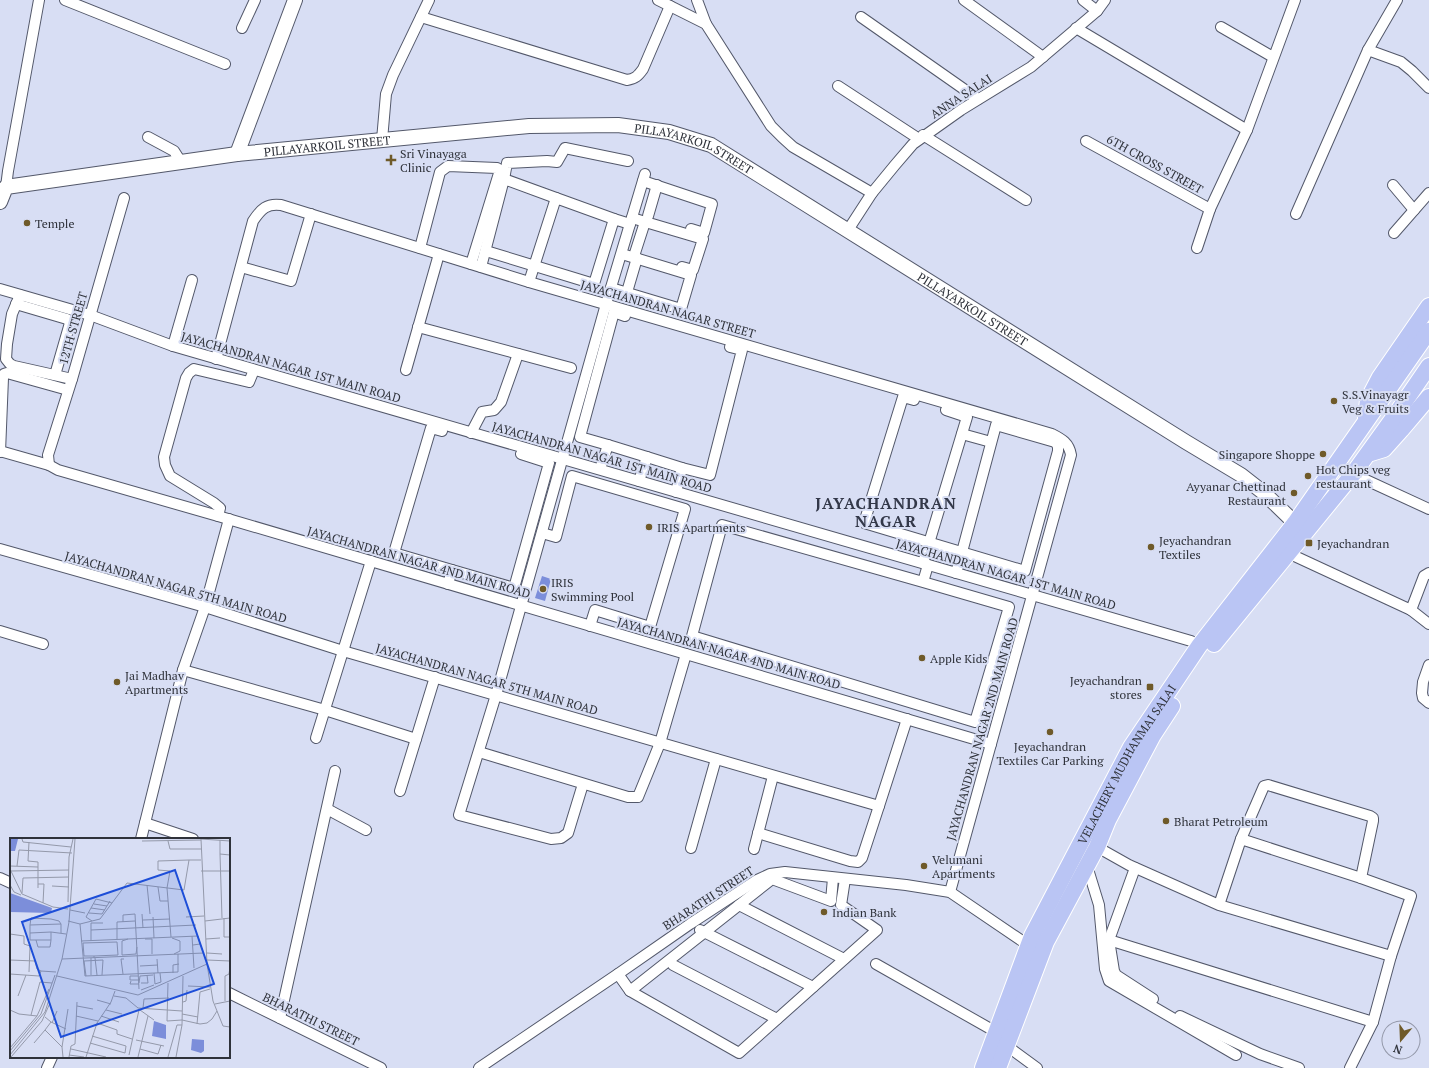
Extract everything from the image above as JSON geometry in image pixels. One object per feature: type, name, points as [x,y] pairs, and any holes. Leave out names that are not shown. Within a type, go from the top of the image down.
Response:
[{"type":"main road","points":[[1365,423],[1368,400],[1380,377],[1429,306]]},
{"type":"main road","name":"VELACHERY MUDHANMAI SALAI","points":[[984,1068],[996,1032],[1035,948],[1046,942],[1097,847],[1148,732],[1199,646],[1295,523],[1429,331]]},
{"type":"main road","name":"VELACHERY MUDHANMAI SALAI","points":[[998,1068],[1007,1046],[1035,948],[1032,936],[1131,747],[1148,732],[1180,693],[1212,646],[1353,474],[1429,366]]},
{"type":"main road","points":[[1368,454],[1384,449],[1429,397]]},
{"type":"street","points":[[0,202],[6,187],[39,0]]},
{"type":"street","points":[[65,0],[225,64]]},
{"type":"street","points":[[242,28],[255,0]]},
{"type":"street","points":[[237,154],[295,0]]},
{"type":"street","points":[[382,140],[386,94],[393,75],[429,0]]},
{"type":"street","points":[[658,0],[706,24]]},
{"type":"street","points":[[964,0],[1043,57]]},
{"type":"street","points":[[1083,0],[1096,11]]},
{"type":"street","name":"ANNA SALAI","points":[[848,230],[872,193],[894,164],[921,137],[978,99],[1031,67],[1096,11],[1105,0]]},
{"type":"street","points":[[1197,248],[1210,209],[1247,130],[1295,0]]},
{"type":"street","points":[[1296,214],[1368,50],[1397,0]]},
{"type":"street","points":[[699,1],[706,24],[771,126],[793,147],[872,193]]},
{"type":"street","points":[[421,18],[627,80],[638,76],[643,69],[670,6]]},
{"type":"street","points":[[861,17],[978,99]]},
{"type":"street","points":[[1221,27],[1273,57]]},
{"type":"street","points":[[1076,28],[1247,130]]},
{"type":"street","points":[[1368,50],[1401,62],[1429,88]]},
{"type":"street","points":[[838,86],[1026,200]]},
{"type":"street","name":"PILLAYARKOIL STREET","points":[[6,187],[237,154],[529,126],[618,125],[669,132],[711,145],[1241,475],[1264,493],[1295,523]]},
{"type":"street","points":[[148,137],[174,151],[181,162]]},
{"type":"street","name":"6TH CROSS STREET","points":[[1086,140],[1210,209]]},
{"type":"street","points":[[476,266],[486,251],[507,163],[557,162],[565,148],[628,160]]},
{"type":"street","points":[[420,248],[440,172],[448,166],[497,168],[500,170],[476,266]]},
{"type":"street","points":[[504,179],[614,220],[632,218],[646,219],[704,233],[712,204],[657,185],[644,178],[632,218],[622,252],[606,304],[496,695],[459,815],[551,839],[561,838],[566,836],[568,833],[583,784]]},
{"type":"street","points":[[627,292],[646,219],[657,185]]},
{"type":"street","points":[[1393,186],[1414,210]]},
{"type":"street","points":[[1394,233],[1429,192]]},
{"type":"street","name":"12TH STREET","points":[[49,465],[48,455],[72,379],[124,198]]},
{"type":"street","points":[[529,282],[556,198]]},
{"type":"street","name":"JAYACHANDRAN NAGAR STREET","points":[[216,359],[253,221],[258,213],[266,206],[273,204],[281,205],[529,282],[1045,432],[1062,439],[1068,445],[1072,455],[1033,595]]},
{"type":"street","points":[[241,267],[291,281],[311,214]]},
{"type":"street","points":[[622,252],[693,270],[703,239],[646,219]]},
{"type":"street","points":[[486,251],[594,284],[614,220]]},
{"type":"street","points":[[406,370],[439,254]]},
{"type":"street","points":[[611,288],[681,309],[691,275],[636,255]]},
{"type":"street","points":[[172,346],[192,280]]},
{"type":"street","name":"JAYACHANDRAN NAGAR 1ST MAIN ROAD","points":[[0,289],[18,300],[90,315],[172,346],[1191,641],[1199,646]]},
{"type":"street","points":[[54,375],[70,323],[67,319],[18,300],[12,314],[6,359],[14,366],[54,375],[72,379]]},
{"type":"street","points":[[614,312],[742,350],[710,475],[608,446],[580,437],[614,312]]},
{"type":"street","points":[[418,327],[571,368]]},
{"type":"street","points":[[472,433],[482,412],[494,410],[501,402],[518,354]]},
{"type":"street","points":[[218,516],[220,508],[170,476],[165,465],[164,457],[186,378],[189,373],[194,369],[250,382],[254,370]]},
{"type":"street","points":[[0,451],[4,374],[7,373],[68,390]]},
{"type":"street","points":[[923,582],[929,543],[967,417],[903,397],[864,523],[929,543],[962,552],[1024,571],[1058,451],[1058,446],[1055,442],[996,425],[991,442],[962,552],[956,573]]},
{"type":"street","points":[[431,428],[549,463],[514,588],[452,570],[394,553],[431,428]]},
{"type":"street","points":[[962,434],[991,442]]},
{"type":"street","points":[[600,469],[608,446]]},
{"type":"street","name":"JAYACHANDRAN NAGAR 4ND MAIN ROAD","points":[[0,451],[49,465],[58,470],[991,744]]},
{"type":"street","points":[[639,481],[647,457]]},
{"type":"street","points":[[676,492],[682,468]]},
{"type":"street","points":[[1353,474],[1429,509]]},
{"type":"street","points":[[542,533],[556,537],[572,476],[685,509],[650,627],[595,610],[590,626]]},
{"type":"street","points":[[141,838],[183,670],[205,607],[229,519]]},
{"type":"street","points":[[722,525],[923,582],[1009,607],[975,722],[692,636],[722,525]]},
{"type":"street","points":[[804,548],[808,530]]},
{"type":"street","name":"JAYACHANDRAN NAGAR 5TH MAIN ROAD","points":[[0,549],[205,607],[343,650],[879,806]]},
{"type":"street","points":[[1288,553],[1411,610],[1429,624]]},
{"type":"street","points":[[316,738],[371,561]]},
{"type":"street","points":[[448,584],[452,570]]},
{"type":"street","points":[[1411,610],[1424,576],[1429,573]]},
{"type":"street","name":"JAYACHANDRAN NAGAR 2ND MAIN ROAD","points":[[950,892],[1033,595]]},
{"type":"street","points":[[0,631],[43,644]]},
{"type":"street","points":[[479,752],[628,798],[638,797],[660,743],[686,654]]},
{"type":"street","points":[[1429,665],[1422,688],[1423,698],[1429,703]]},
{"type":"street","points":[[183,670],[325,710],[416,739]]},
{"type":"street","points":[[400,791],[435,677]]},
{"type":"street","points":[[758,833],[850,861],[858,862],[862,858],[907,719]]},
{"type":"street","points":[[691,848],[716,759]]},
{"type":"street","points":[[280,1018],[335,771]]},
{"type":"street","points":[[754,849],[773,776]]},
{"type":"street","points":[[1219,905],[1241,840],[1264,786],[1268,785],[1370,816],[1372,818],[1373,821],[1361,878]]},
{"type":"street","points":[[327,809],[366,830]]},
{"type":"street","points":[[145,823],[190,838]]},
{"type":"street","points":[[1241,840],[1361,878],[1411,896],[1391,956],[1373,1022],[1350,1068]]},
{"type":"street","points":[[1097,847],[1128,866],[1219,905],[1391,956]]},
{"type":"street","points":[[1087,866],[1099,905],[1105,970],[1109,981],[1236,1055]]},
{"type":"street","points":[[1135,868],[1109,940],[1116,975],[1174,1012],[1260,1054],[1299,1068]]},
{"type":"street","name":"BHARATHI STREET","points":[[478,1068],[690,924],[757,880],[770,874],[785,872],[833,878],[906,884],[950,892],[1035,948]]},
{"type":"street","points":[[0,878],[10,883]]},
{"type":"street","points":[[831,901],[833,878]]},
{"type":"street","points":[[618,974],[630,991],[739,1053],[878,930],[841,905],[772,879],[630,991]]},
{"type":"street","points":[[841,905],[845,879]]},
{"type":"street","points":[[739,905],[844,960]]},
{"type":"street","points":[[690,924],[813,987]]},
{"type":"street","points":[[1109,940],[1373,1022]]},
{"type":"street","points":[[876,964],[996,1032]]},
{"type":"street","points":[[673,965],[777,1019]]},
{"type":"street","name":"BHARATHI STREET","points":[[230,993],[382,1068]]},
{"type":"street","points":[[1007,1046],[1037,1068]]},
{"type":"street","points":[[47,1068],[52,1058]]},
{"type":"water","name":"IRIS Swimming Pool","points":[[542,576],[551,579],[545,601],[535,598]]},
{"type":"place","name":"Sri Vinayaga Clinic","points":[[391,160]]},
{"type":"place","name":"Temple","points":[[27,223]]},
{"type":"place","name":"S.S.Vinayagr Veg & Fruits","points":[[1334,401]]},
{"type":"place","name":"Singapore Shoppe","points":[[1323,454]]},
{"type":"place","name":"Hot Chips veg restaurant","points":[[1308,476]]},
{"type":"place","name":"Ayyanar Chettinad Restaurant","points":[[1294,493]]},
{"type":"place","name":"IRIS Apartments","points":[[649,527]]},
{"type":"place","name":"Jeyachandran","points":[[1309,543]]},
{"type":"place","name":"Jeyachandran Textiles","points":[[1151,547]]},
{"type":"place","name":"IRIS Swimming Pool","points":[[543,589]]},
{"type":"place","name":"Apple Kids","points":[[922,658]]},
{"type":"place","name":"Jai Madhav Apartments","points":[[117,682]]},
{"type":"place","name":"Jeyachandran stores","points":[[1150,687]]},
{"type":"place","name":"Jeyachandran Textiles Car Parking","points":[[1050,732]]},
{"type":"place","name":"Bharat Petroleum","points":[[1166,821]]},
{"type":"place","name":"Velumani Apartments","points":[[924,866]]},
{"type":"place","name":"Indian Bank","points":[[824,912]]},
{"type":"district","name":"JAYACHANDRAN NAGAR","points":[[886,512]]}]
